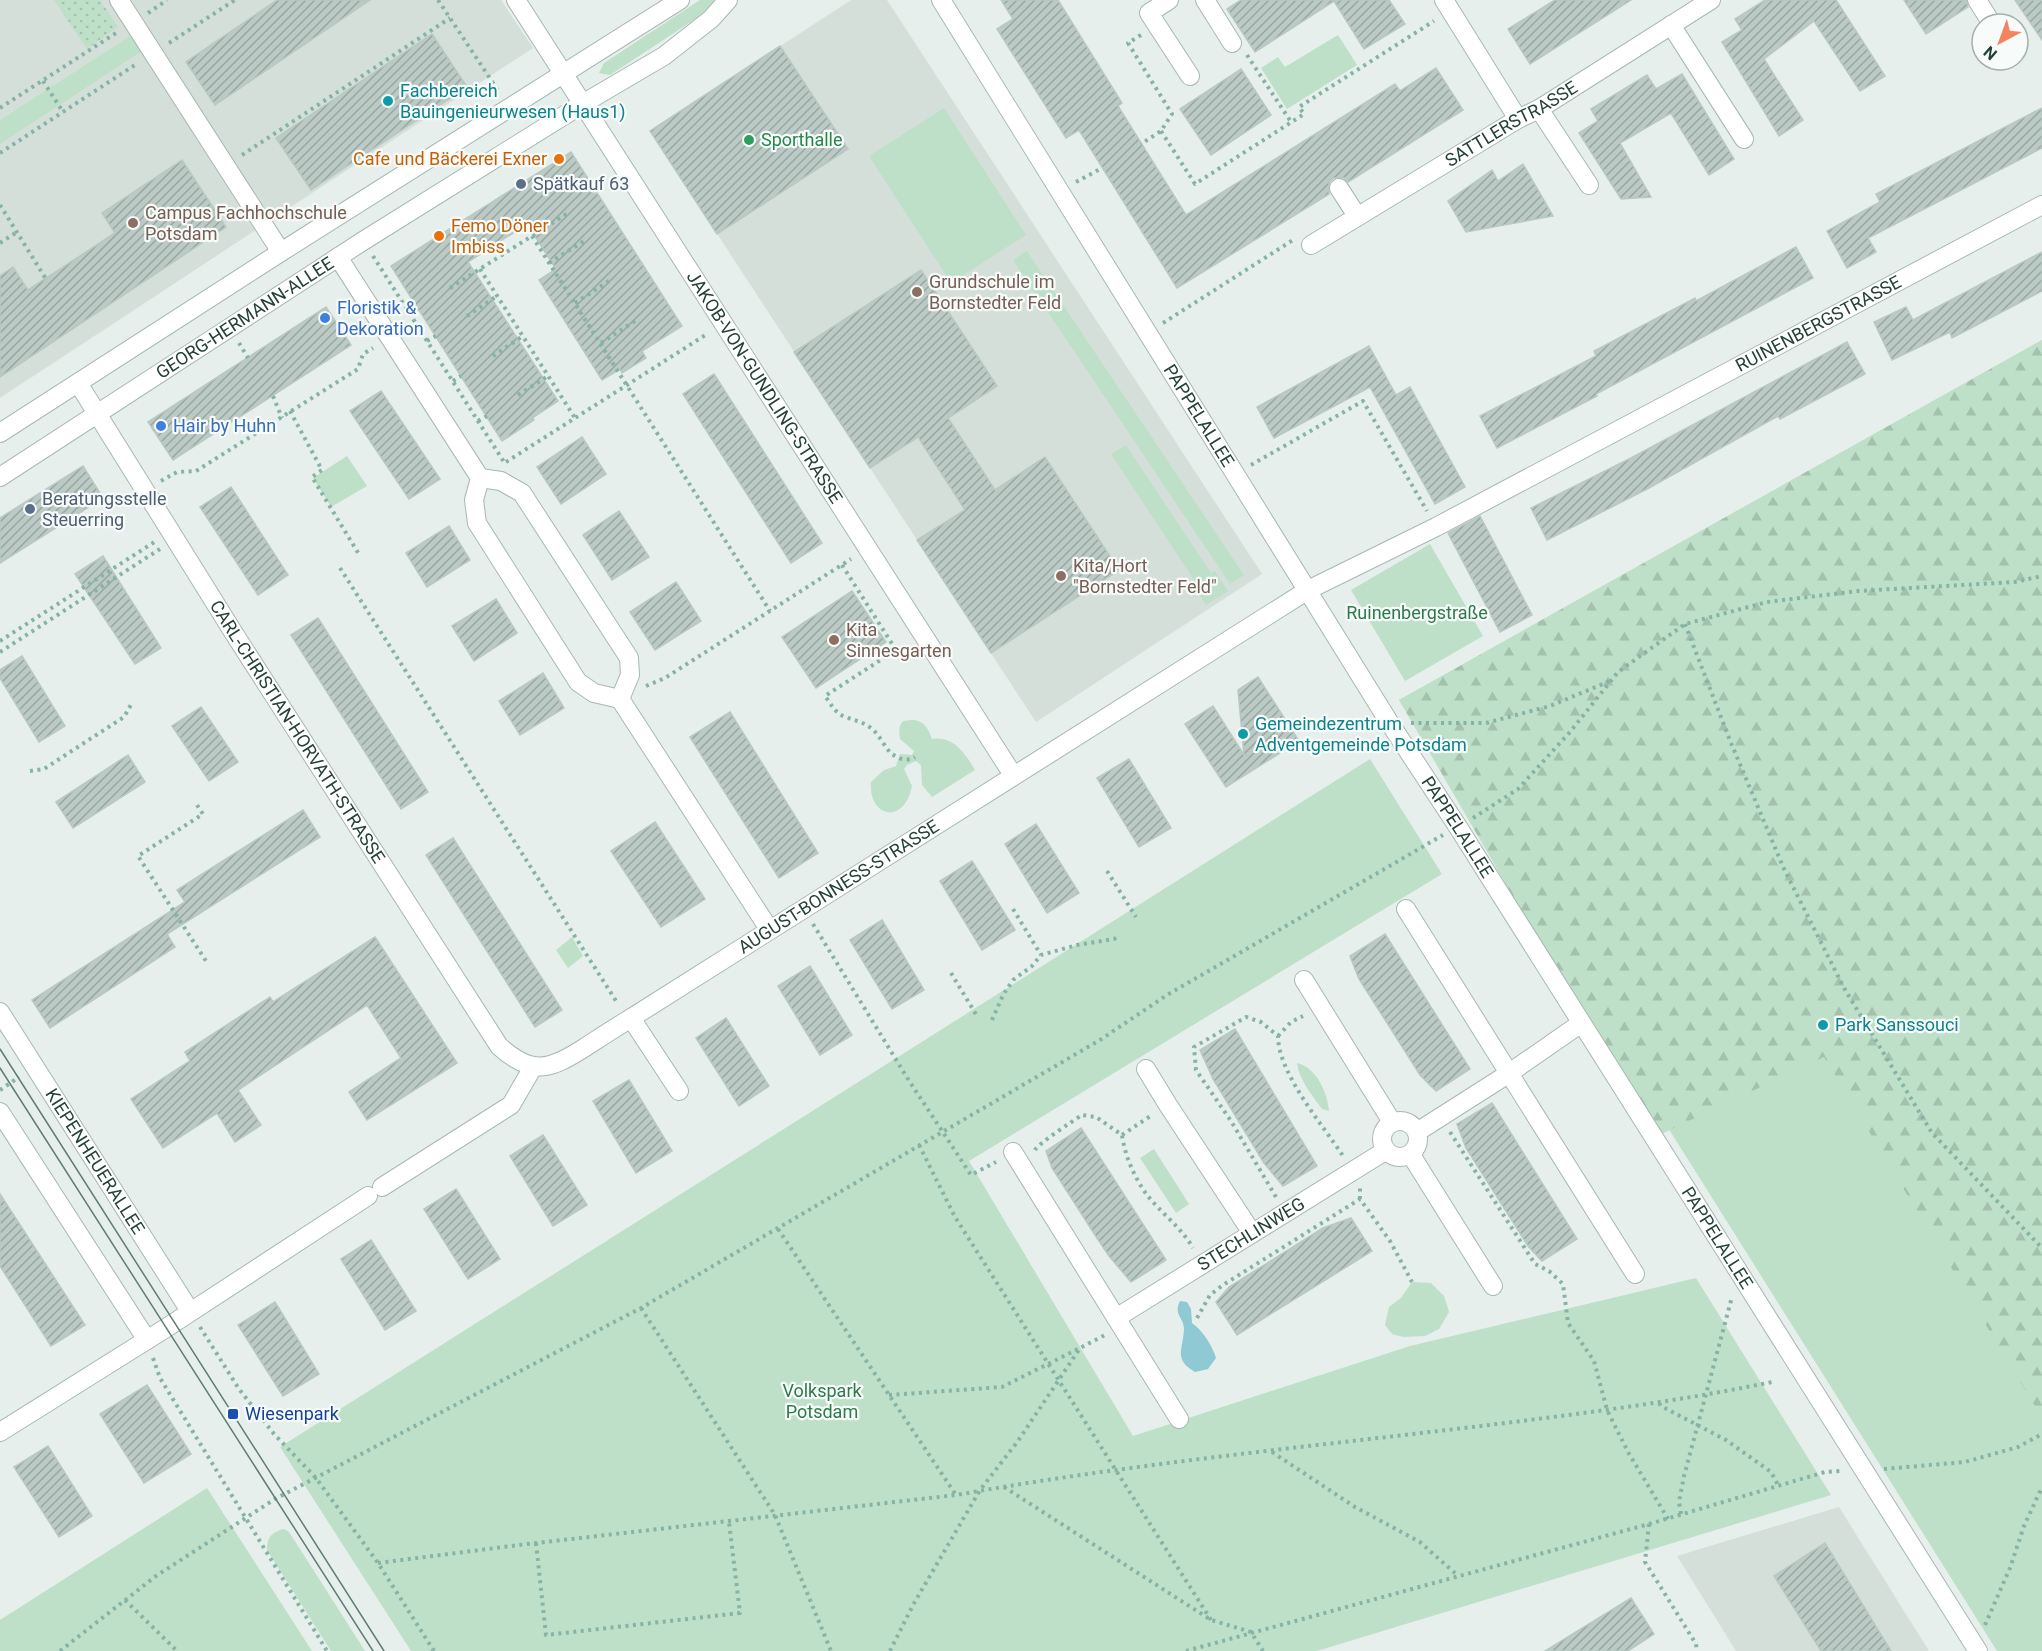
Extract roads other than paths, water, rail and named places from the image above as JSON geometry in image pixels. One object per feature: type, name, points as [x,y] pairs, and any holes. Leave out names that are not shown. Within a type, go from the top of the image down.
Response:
[{"type":"street","points":[[119,0],[281,252]]},
{"type":"street","name":"JAKOB-VON-GUNDLING-STRASSE","points":[[516,0],[565,73],[723,324],[1013,775]]},
{"type":"street","name":"GEORG-HERMANN-ALLEE","points":[[0,433],[680,0]]},
{"type":"street","name":"GEORG-HERMANN-ALLEE","points":[[0,477],[363,241],[584,103],[664,57],[711,19],[728,0]]},
{"type":"street","name":"PAPPELALLEE","points":[[941,0],[1389,722],[1458,827],[1580,1024],[1977,1649]]},
{"type":"street","points":[[1169,0],[1149,14],[1190,76]]},
{"type":"street","points":[[1205,0],[1232,43]]},
{"type":"street","name":"SATTLERSTRASSE","points":[[1311,245],[1518,119],[1539,109],[1711,0]]},
{"type":"street","points":[[1448,5],[1518,119]]},
{"type":"street","points":[[1671,26],[1744,139]]},
{"type":"street","points":[[1539,109],[1589,185]]},
{"type":"street","points":[[1339,188],[1357,216]]},
{"type":"street","name":"RUINENBERGSTRASSE","points":[[1308,590],[1436,527],[2042,205]]},
{"type":"street","points":[[338,257],[480,478],[474,500],[477,523],[571,672],[578,682],[594,693],[620,699],[770,929]]},
{"type":"street","name":"CARL-CHRISTIAN-HORVATH-STRASSE","points":[[78,383],[144,491],[499,1046],[514,1060],[533,1066]]},
{"type":"street","points":[[480,478],[501,481],[522,493],[629,658],[630,675],[620,699]]},
{"type":"street","name":"AUGUST-BONNESS-STRASSE","points":[[533,1066],[549,1066],[564,1060],[1308,590]]},
{"type":"street","points":[[1406,909],[1635,1274]]},
{"type":"street","points":[[1304,980],[1392,1122]]},
{"type":"street","name":"KIEPENHEUERALLEE","points":[[0,1012],[190,1311]]},
{"type":"street","points":[[630,1019],[679,1091]]},
{"type":"street","points":[[1417,1132],[1508,1074],[1580,1024]]},
{"type":"street","points":[[0,1432],[511,1105],[533,1066]]},
{"type":"street","points":[[1146,1069],[1252,1233]]},
{"type":"street","points":[[0,1112],[147,1340]]},
{"type":"street","points":[[1402,1121],[1411,1124],[1417,1132],[1416,1148],[1410,1155],[1402,1158],[1392,1157],[1385,1151],[1381,1140],[1383,1129],[1392,1122],[1402,1121]]},
{"type":"street","name":"STECHLINWEG","points":[[1119,1322],[1203,1264],[1385,1151]]},
{"type":"street","points":[[1013,1152],[1179,1419]]},
{"type":"street","points":[[1410,1155],[1493,1286]]},
{"type":"water","points":[[1180,1301],[1187,1302],[1191,1309],[1192,1323],[1210,1343],[1216,1358],[1208,1369],[1195,1372],[1184,1363],[1181,1348],[1184,1325],[1178,1313]]},
{"type":"tram line","points":[[0,1049],[384,1651]]},
{"type":"tram line","points":[[0,1068],[373,1651]]},
{"type":"place","name":"Fachbereich Bauingenieurwesen (Haus1)","points":[[388,101]]},
{"type":"place","name":"Sporthalle","points":[[749,140]]},
{"type":"place","name":"Cafe und Bäckerei Exner","points":[[559,159]]},
{"type":"place","name":"Spätkauf 63","points":[[521,184]]},
{"type":"place","name":"Campus Fachhochschule Potsdam","points":[[133,223]]},
{"type":"place","name":"Femo Döner Imbiss","points":[[439,236]]},
{"type":"place","name":"Grundschule im Bornstedter Feld","points":[[917,292]]},
{"type":"place","name":"Floristik & Dekoration","points":[[325,318]]},
{"type":"place","name":"Hair by Huhn","points":[[161,426]]},
{"type":"place","name":"Beratungsstelle Steuerring","points":[[30,509]]},
{"type":"place","name":"Kita/Hort \"Bornstedter Feld\"","points":[[1061,576]]},
{"type":"place","name":"Kita Sinnesgarten","points":[[834,640]]},
{"type":"place","name":"Gemeindezentrum Adventgemeinde Potsdam","points":[[1243,734]]},
{"type":"place","name":"Park Sanssouci","points":[[1823,1025]]},
{"type":"place","name":"Wiesenpark","points":[[233,1414]]},
{"type":"park label","name":"Ruinenbergstraße","points":[[1417,613]]},
{"type":"park label","name":"Volkspark Potsdam","points":[[822,1401]]}]
